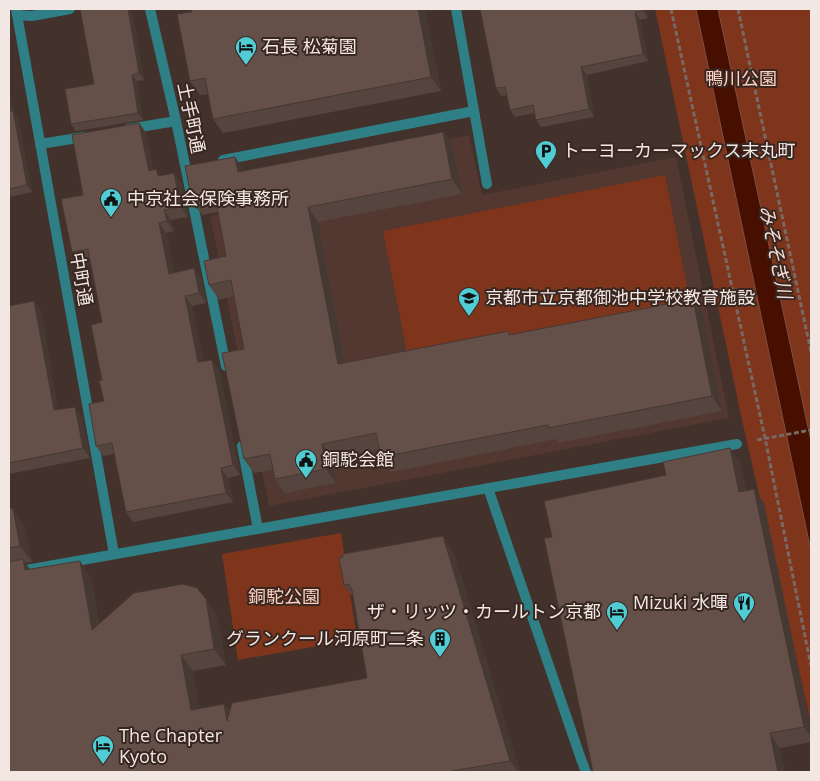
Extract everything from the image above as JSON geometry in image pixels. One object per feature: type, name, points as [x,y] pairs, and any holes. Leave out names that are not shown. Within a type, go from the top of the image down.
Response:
[{"type":"street","points":[[14,13],[32,16],[70,9]]},
{"type":"street","name":"土手町通","points":[[150,9],[176,121],[190,166],[227,372]]},
{"type":"street","points":[[456,9],[487,184]]},
{"type":"street","name":"中町通","points":[[14,13],[40,144],[114,554]]},
{"type":"street","points":[[214,162],[474,111]]},
{"type":"street","points":[[118,131],[176,121]]},
{"type":"street","points":[[40,144],[98,134]]},
{"type":"street","points":[[239,431],[258,529]]},
{"type":"street","points":[[9,573],[737,444]]},
{"type":"street","points":[[488,488],[586,772]]},
{"type":"path","points":[[671,9],[766,438],[811,666]]},
{"type":"path","points":[[738,9],[811,352]]},
{"type":"path","points":[[770,437],[811,430]]},
{"type":"shaded area","points":[[696,9],[718,9],[811,441],[811,551]]},
{"type":"shaded area","name":"京都市立京都御池中学校教育施設","points":[[469,135],[482,195],[676,157],[729,418],[269,506],[210,216],[227,212],[251,179]]},
{"type":"green space","name":"鴨川公園","points":[[655,9],[811,9],[811,723],[742,420]]},
{"type":"green space","points":[[665,175],[690,302],[408,358],[383,231]]},
{"type":"green space","name":"銅駝公園","points":[[341,533],[357,639],[238,660],[222,554]]},
{"type":"building","points":[[80,9],[128,9],[139,73],[132,75],[138,113],[71,124],[65,89],[94,84]]},
{"type":"building","points":[[191,9],[418,9],[431,77],[213,119],[205,78],[190,81],[177,14],[192,12]]},
{"type":"building","points":[[480,9],[642,9],[643,11],[635,12],[643,54],[581,67],[589,109],[536,120],[533,105],[510,110],[505,87],[496,88]]},
{"type":"building","points":[[9,104],[10,111],[13,111],[27,185],[9,189]]},
{"type":"building","points":[[139,123],[149,171],[156,169],[158,176],[174,173],[181,207],[164,210],[167,221],[159,223],[169,274],[194,268],[199,293],[185,296],[198,362],[212,360],[233,465],[221,468],[226,493],[126,512],[112,443],[96,446],[89,404],[104,401],[99,381],[102,380],[91,325],[102,322],[88,249],[72,252],[61,199],[83,195],[72,135]]},
{"type":"building","points":[[443,132],[452,179],[308,207],[338,364],[509,331],[509,335],[693,299],[712,396],[548,428],[548,425],[381,457],[376,433],[322,444],[326,469],[275,479],[270,454],[244,459],[222,353],[244,349],[231,280],[209,285],[204,261],[226,256],[215,196],[192,201],[185,166],[235,157],[238,172]]},
{"type":"building","points":[[34,301],[54,410],[75,407],[83,448],[9,463],[9,306]]},
{"type":"building","name":"ザ・リッツ・カールトン京都","points":[[730,448],[739,492],[754,489],[804,727],[770,733],[778,772],[593,772],[544,538],[552,537],[544,501],[666,475],[663,462]]},
{"type":"building","points":[[13,508],[20,546],[9,548],[9,509]]},
{"type":"building","points":[[443,536],[510,761],[447,772],[9,772],[9,562],[23,559],[25,570],[80,561],[92,630],[134,593],[183,584],[197,588],[206,599],[214,649],[181,655],[191,710],[224,704],[227,721],[232,703],[367,678],[352,590],[349,584],[344,585],[339,558],[343,557],[343,554]]},
{"type":"place","name":"石長 松菊園","points":[[246,66]]},
{"type":"place","name":"トーヨーカーマックス末丸町","points":[[546,170]]},
{"type":"place","name":"中京社会保険事務所","points":[[111,218]]},
{"type":"place","name":"京都市立京都御池中学校教育施設","points":[[469,317]]},
{"type":"place","name":"銅駝会館","points":[[306,479]]},
{"type":"place","name":"Mizuki 水暉","points":[[744,622]]},
{"type":"place","name":"ザ・リッツ・カールトン京都","points":[[617,631]]},
{"type":"place","name":"グランクール河原町二条","points":[[440,658]]},
{"type":"place","name":"The Chapter Kyoto","points":[[103,765]]},
{"type":"water label","name":"みそそぎ川","points":[[776,252]]}]
